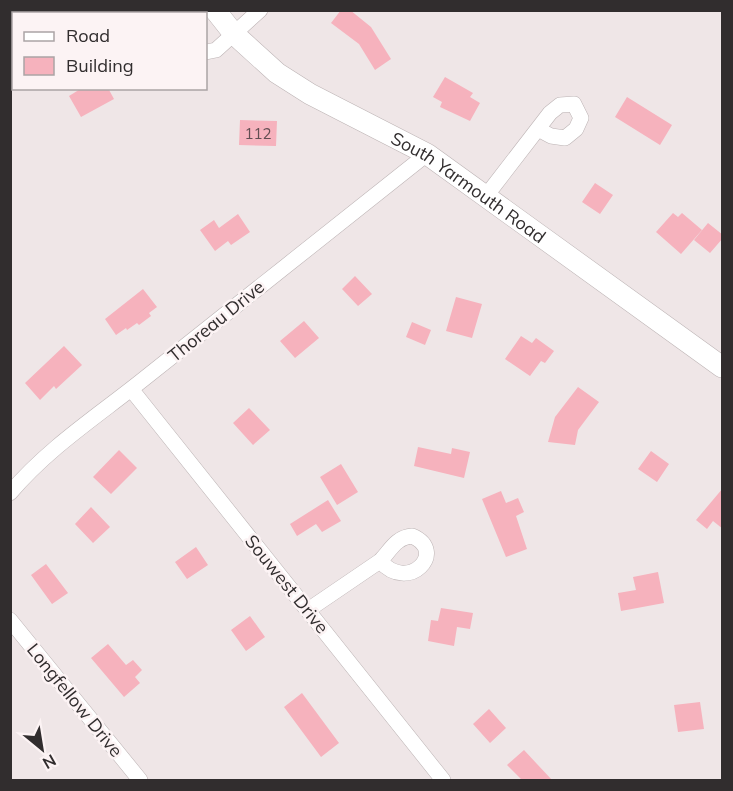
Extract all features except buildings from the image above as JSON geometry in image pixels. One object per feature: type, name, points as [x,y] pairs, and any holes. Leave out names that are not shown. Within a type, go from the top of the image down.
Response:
[{"type":"main road","name":"South Yarmouth Road","points":[[215,10],[234,34],[277,73],[310,94],[427,154],[723,367]]},
{"type":"street","points":[[207,52],[216,50],[260,10]]},
{"type":"street","points":[[486,196],[538,129]]},
{"type":"street","name":"Thoreau Drive","points":[[10,493],[45,456],[427,154]]},
{"type":"street","name":"Souwest Drive","points":[[131,389],[442,780]]},
{"type":"street","points":[[308,610],[380,561]]},
{"type":"street","name":"Longfellow Drive","points":[[10,620],[140,780]]}]
